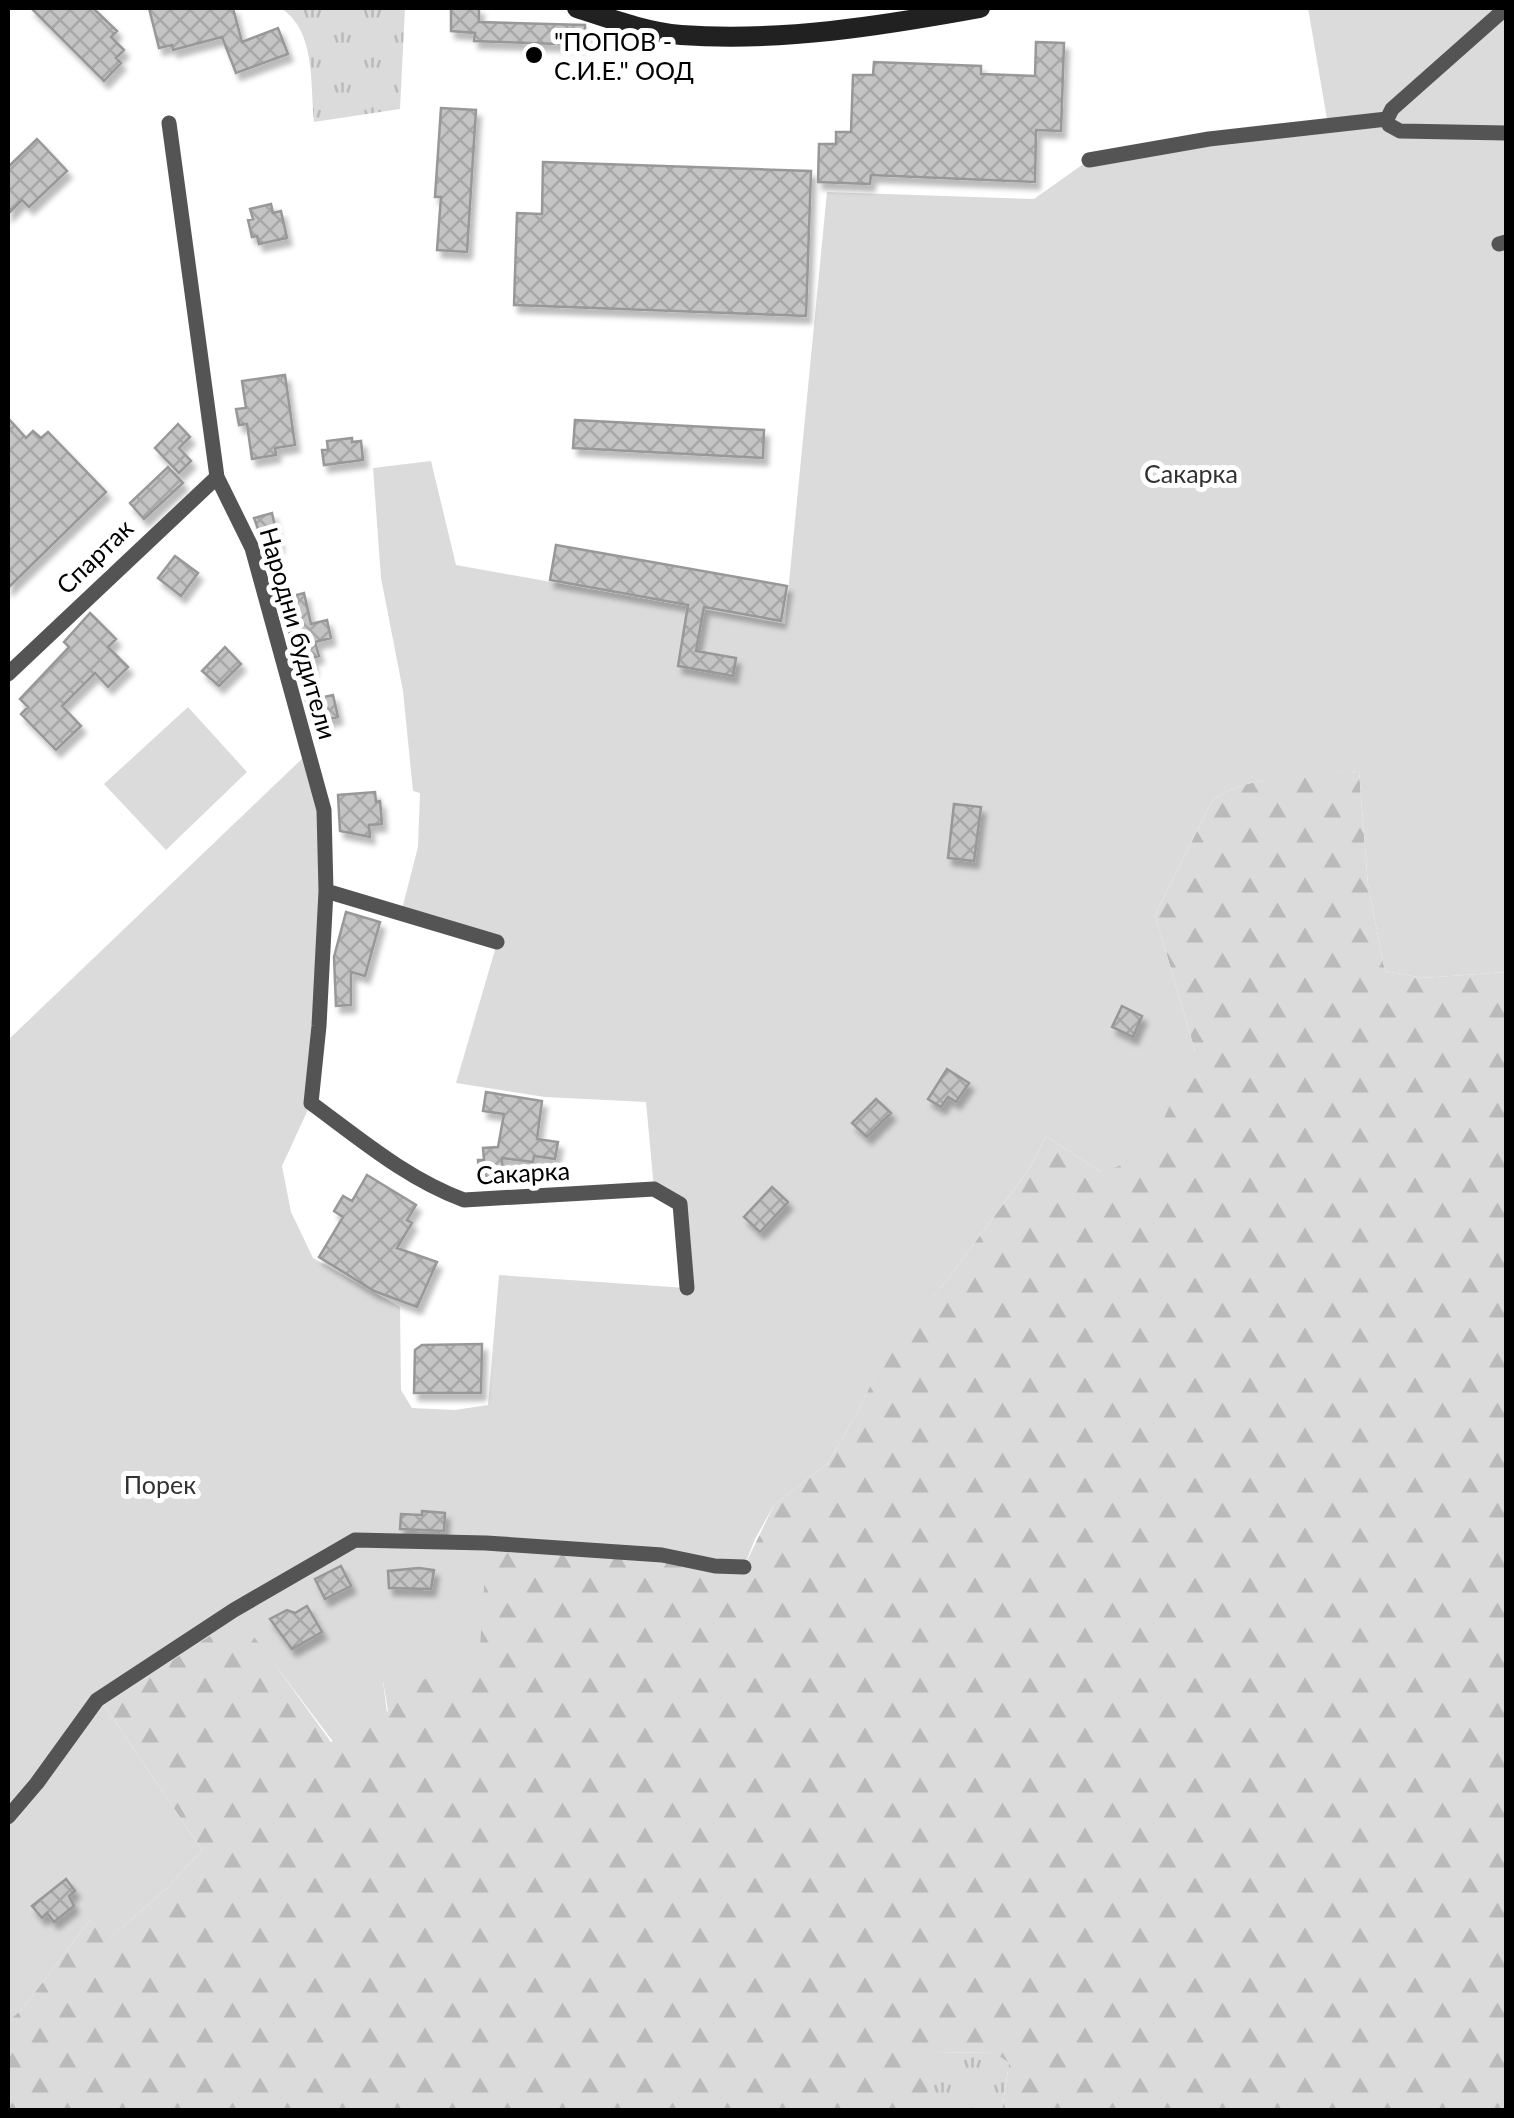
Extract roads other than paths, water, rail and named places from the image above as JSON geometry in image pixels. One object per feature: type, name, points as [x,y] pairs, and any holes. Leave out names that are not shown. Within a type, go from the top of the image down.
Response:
[{"type":"main road","points":[[578,8],[618,22],[679,34],[731,35],[821,34],[980,8]]},
{"type":"street","points":[[1506,8],[1392,109],[1387,119],[1389,125],[1400,131],[1506,133]]},
{"type":"street","points":[[1089,160],[1209,138],[1387,119]]},
{"type":"street","name":"Народни будители","points":[[169,123],[217,477],[252,548],[324,810],[326,891],[319,1026],[310,1103]]},
{"type":"street","name":"Спартак","points":[[8,674],[217,477]]},
{"type":"street","points":[[326,891],[497,942]]},
{"type":"street","name":"Сакарка","points":[[310,1103],[403,1170],[436,1190],[464,1200],[654,1189],[680,1204],[687,1288]]},
{"type":"street","points":[[8,1816],[97,1700],[234,1610],[355,1540],[506,1544],[662,1556],[744,1567]]},
{"type":"place","name":"\"ПОПОВ - С.И.Е.\" ООД","points":[[534,55]]},
{"type":"park label","name":"Порек","points":[[160,1484]]}]
